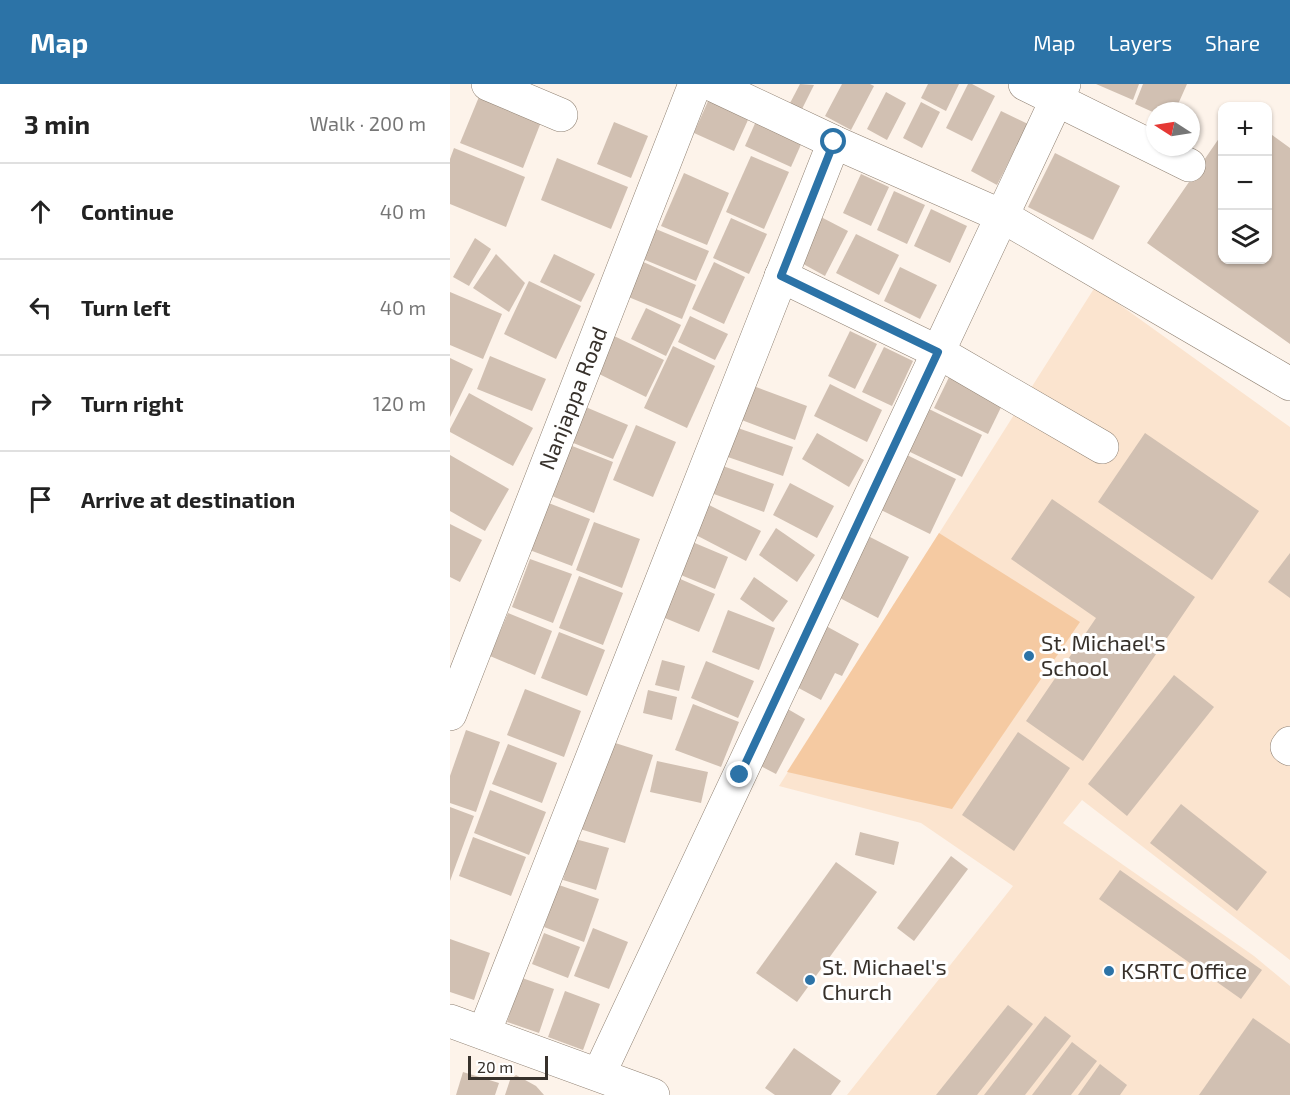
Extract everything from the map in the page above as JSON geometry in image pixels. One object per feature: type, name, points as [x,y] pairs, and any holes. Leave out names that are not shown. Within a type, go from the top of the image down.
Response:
[{"type":"street","points":[[488,84],[561,115]]},
{"type":"street","name":"Nanjappa Road","points":[[450,714],[695,84]]},
{"type":"street","points":[[711,84],[834,142],[1002,216],[1290,384]]},
{"type":"street","points":[[1025,84],[1060,92],[1189,165]]},
{"type":"street","points":[[599,1074],[1060,92]]},
{"type":"street","points":[[484,1033],[834,142]]},
{"type":"street","points":[[781,276],[938,352],[1102,447]]},
{"type":"street","points":[[1290,743],[1287,747],[1290,749]]},
{"type":"street","points":[[450,1021],[653,1095]]},
{"type":"shaded area","points":[[1095,287],[1290,427],[1290,960],[1082,800],[1063,823],[1254,956],[1290,986],[1290,1095],[847,1095],[1013,886],[921,823],[779,786]]},
{"type":"shaded area","points":[[939,533],[1080,622],[952,809],[787,772]]},
{"type":"building","points":[[800,84],[814,85],[801,111],[789,105]]},
{"type":"building","points":[[842,84],[874,86],[851,130],[825,116]]},
{"type":"building","points":[[928,84],[959,84],[946,111],[921,98]]},
{"type":"building","points":[[968,84],[995,96],[972,141],[946,128]]},
{"type":"building","points":[[1096,84],[1139,84],[1133,100]]},
{"type":"building","points":[[1143,84],[1187,84],[1179,102],[1146,102],[1146,109],[1135,104]]},
{"type":"building","points":[[483,87],[545,112],[523,168],[460,143]]},
{"type":"building","points":[[712,92],[752,111],[734,151],[694,133]]},
{"type":"building","points":[[886,92],[906,103],[887,140],[867,129]]},
{"type":"building","points":[[921,102],[940,112],[922,148],[903,138]]},
{"type":"building","points":[[1001,111],[1028,124],[997,185],[971,171]]},
{"type":"building","points":[[757,119],[803,140],[791,167],[745,146]]},
{"type":"building","points":[[614,122],[648,136],[631,178],[597,164]]},
{"type":"building","points":[[1272,135],[1290,148],[1290,344],[1147,243],[1218,140],[1218,264],[1272,264]]},
{"type":"building","points":[[454,148],[525,177],[506,227],[450,204],[450,159]]},
{"type":"building","points":[[1055,153],[1120,186],[1093,240],[1028,207]]},
{"type":"building","points":[[751,156],[789,172],[764,229],[726,212]]},
{"type":"building","points":[[557,158],[628,187],[611,229],[541,200]]},
{"type":"building","points":[[684,173],[729,193],[707,245],[661,226]]},
{"type":"building","points":[[861,174],[889,187],[871,226],[843,213]]},
{"type":"building","points":[[894,191],[925,205],[907,244],[877,230]]},
{"type":"building","points":[[931,209],[967,226],[950,263],[914,246]]},
{"type":"building","points":[[819,216],[848,231],[825,276],[796,260]]},
{"type":"building","points":[[731,218],[767,234],[749,274],[713,258]]},
{"type":"building","points":[[651,227],[709,251],[696,281],[638,257]]},
{"type":"building","points":[[856,234],[899,255],[879,295],[836,273]]},
{"type":"building","points":[[475,238],[491,249],[469,286],[453,277]]},
{"type":"building","points":[[496,254],[525,283],[509,312],[473,288]]},
{"type":"building","points":[[554,254],[595,274],[581,302],[540,282]]},
{"type":"building","points":[[641,261],[696,285],[682,319],[626,296]]},
{"type":"building","points":[[714,262],[745,277],[724,324],[692,309]]},
{"type":"building","points":[[900,267],[937,285],[920,319],[884,301]]},
{"type":"building","points":[[529,281],[581,306],[556,359],[504,334]]},
{"type":"building","points":[[450,292],[502,314],[483,359],[450,345]]},
{"type":"building","points":[[646,308],[681,325],[666,356],[631,339]]},
{"type":"building","points":[[690,316],[728,334],[715,360],[678,342]]},
{"type":"building","points":[[850,331],[877,344],[855,389],[828,376]]},
{"type":"building","points":[[612,335],[664,360],[646,397],[595,372]]},
{"type":"building","points":[[673,346],[715,366],[687,428],[644,408]]},
{"type":"building","points":[[884,347],[913,361],[892,406],[862,392]]},
{"type":"building","points":[[490,356],[546,379],[532,411],[477,389]]},
{"type":"building","points":[[450,358],[473,369],[450,417]]},
{"type":"building","points":[[953,369],[1007,395],[988,434],[934,408]]},
{"type":"building","points":[[830,384],[882,410],[867,442],[814,416]]},
{"type":"building","points":[[751,385],[807,406],[795,440],[739,419]]},
{"type":"building","points":[[469,393],[533,428],[513,466],[450,432]]},
{"type":"building","points":[[581,405],[628,425],[613,459],[566,440]]},
{"type":"building","points":[[929,409],[982,435],[962,477],[908,451]]},
{"type":"building","points":[[636,425],[676,442],[653,497],[613,480]]},
{"type":"building","points":[[732,426],[793,447],[783,476],[722,455]]},
{"type":"building","points":[[817,433],[864,460],[849,487],[802,459]]},
{"type":"building","points":[[1145,433],[1259,511],[1212,580],[1098,502]]},
{"type":"building","points":[[567,444],[613,462],[594,513],[547,494]]},
{"type":"building","points":[[450,455],[509,489],[485,531],[450,511]]},
{"type":"building","points":[[907,455],[956,479],[930,534],[881,510]]},
{"type":"building","points":[[720,465],[774,484],[764,512],[711,493]]},
{"type":"building","points":[[790,483],[834,506],[817,538],[773,515]]},
{"type":"building","points":[[1052,499],[1195,597],[1083,761],[1026,721],[1096,618],[1011,559]]},
{"type":"building","points":[[546,502],[590,519],[572,566],[527,549]]},
{"type":"building","points":[[709,505],[761,531],[746,561],[694,534]]},
{"type":"building","points":[[594,522],[640,539],[622,588],[576,570]]},
{"type":"building","points":[[450,524],[482,540],[460,582],[450,577]]},
{"type":"building","points":[[776,528],[815,555],[797,582],[759,555]]},
{"type":"building","points":[[870,537],[909,557],[878,618],[838,597]]},
{"type":"building","points":[[690,541],[728,557],[715,589],[676,573]]},
{"type":"building","points":[[1290,553],[1290,598],[1268,582]]},
{"type":"building","points":[[530,559],[572,574],[553,623],[512,607]]},
{"type":"building","points":[[671,575],[715,594],[699,632],[655,614]]},
{"type":"building","points":[[579,576],[623,593],[603,645],[559,628]]},
{"type":"building","points":[[754,577],[788,601],[773,622],[740,599]]},
{"type":"building","points":[[728,610],[775,628],[759,670],[712,652]]},
{"type":"building","points":[[508,613],[552,631],[535,675],[490,656]]},
{"type":"building","points":[[826,626],[859,644],[842,676],[835,673],[821,700],[793,685]]},
{"type":"building","points":[[559,632],[605,650],[587,696],[541,678]]},
{"type":"building","points":[[662,660],[685,666],[679,691],[655,685]]},
{"type":"building","points":[[706,661],[754,681],[738,718],[691,698]]},
{"type":"building","points":[[1174,675],[1214,707],[1127,816],[1088,784]]},
{"type":"building","points":[[525,689],[581,711],[564,757],[507,735]]},
{"type":"building","points":[[648,690],[677,697],[672,720],[643,713]]},
{"type":"building","points":[[693,704],[739,722],[721,767],[675,750]]},
{"type":"building","points":[[786,708],[805,719],[776,774],[757,764]]},
{"type":"building","points":[[466,730],[500,742],[476,812],[450,803],[450,776]]},
{"type":"building","points":[[1018,732],[1070,768],[1014,851],[962,815]]},
{"type":"building","points":[[609,741],[653,755],[625,843],[580,829]]},
{"type":"building","points":[[508,744],[557,763],[542,803],[492,784]]},
{"type":"building","points":[[657,761],[708,772],[701,803],[650,792]]},
{"type":"building","points":[[490,790],[546,812],[529,855],[474,833]]},
{"type":"building","points":[[1181,804],[1267,872],[1237,911],[1150,843]]},
{"type":"building","points":[[450,807],[474,816],[450,881]]},
{"type":"building","points":[[860,832],[899,842],[894,865],[855,855]]},
{"type":"building","points":[[473,837],[526,857],[511,896],[459,876]]},
{"type":"building","points":[[575,839],[609,848],[596,890],[563,880]]},
{"type":"building","points":[[951,856],[968,869],[914,941],[897,928]]},
{"type":"building","points":[[836,862],[877,892],[797,1002],[756,973]]},
{"type":"building","points":[[1120,870],[1262,970],[1241,999],[1099,899]]},
{"type":"building","points":[[559,885],[599,899],[584,942],[544,927]]},
{"type":"building","points":[[593,928],[628,942],[609,989],[574,976]]},
{"type":"building","points":[[544,933],[580,947],[568,978],[532,964]]},
{"type":"building","points":[[450,939],[490,953],[474,1000],[450,992]]},
{"type":"building","points":[[522,978],[554,989],[539,1033],[507,1022]]},
{"type":"building","points":[[565,991],[600,1004],[583,1050],[548,1037]]},
{"type":"building","points":[[1008,1005],[1033,1024],[977,1095],[936,1095]]},
{"type":"building","points":[[1045,1016],[1071,1036],[1025,1095],[984,1095]]},
{"type":"building","points":[[1253,1018],[1290,1044],[1290,1095],[1199,1095]]},
{"type":"building","points":[[1072,1042],[1097,1061],[1071,1095],[1032,1095]]},
{"type":"building","points":[[794,1048],[841,1081],[831,1095],[775,1095],[765,1088]]},
{"type":"building","points":[[1100,1064],[1127,1085],[1120,1095],[1078,1095]]},
{"type":"building","points":[[463,1072],[499,1083],[495,1095],[456,1095]]},
{"type":"building","points":[[516,1075],[536,1086],[544,1095],[505,1095],[510,1080]]},
{"type":"place","name":"St. Michael's School","points":[[1029,656]]},
{"type":"place","name":"KSRTC Office","points":[[1109,971]]},
{"type":"place","name":"St. Michael's Church","points":[[810,980]]},
{"type":"route","points":[[740,775],[938,352],[781,276],[834,142]]}]
